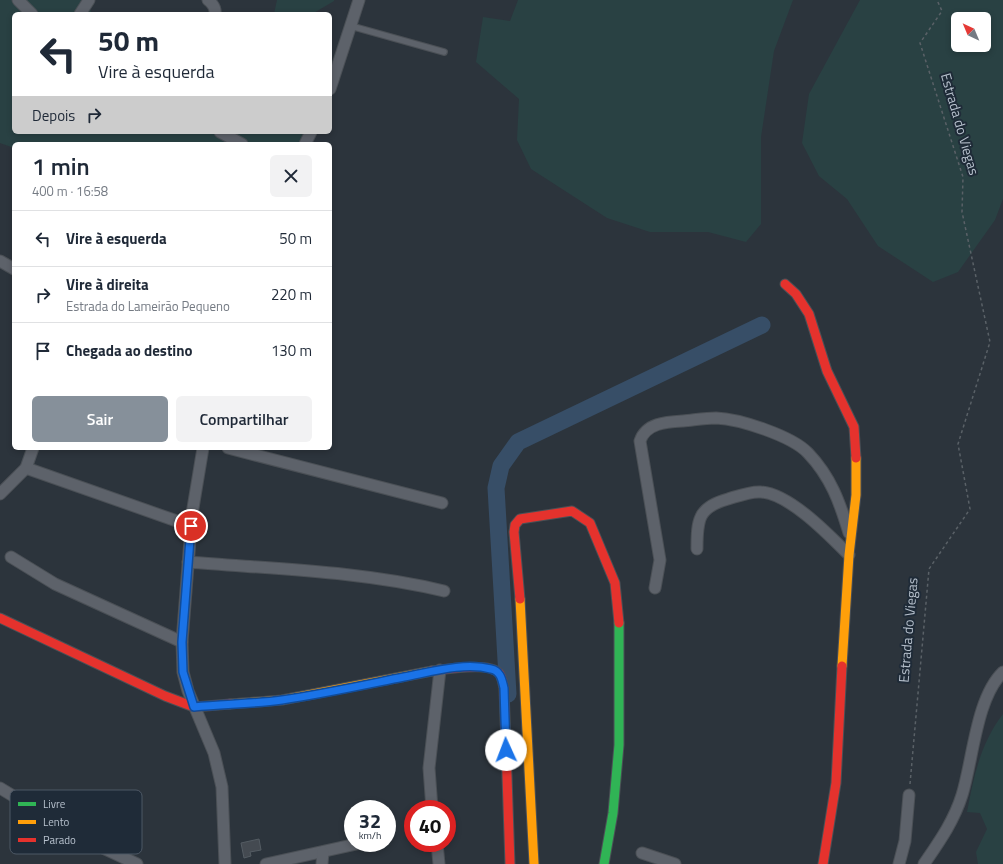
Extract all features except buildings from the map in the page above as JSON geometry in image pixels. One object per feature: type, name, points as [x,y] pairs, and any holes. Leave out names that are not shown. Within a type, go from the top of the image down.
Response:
[{"type":"street","points":[[18,0],[30,12]]},
{"type":"street","points":[[81,12],[90,0]]},
{"type":"street","points":[[208,0],[213,4],[216,12]]},
{"type":"street","points":[[332,83],[358,4],[349,0]]},
{"type":"street","points":[[224,134],[238,142]]},
{"type":"street","points":[[0,261],[12,268]]},
{"type":"street","points":[[785,284],[795,292],[809,310],[827,372],[854,427],[857,445],[856,495],[849,555],[836,783],[822,864]]},
{"type":"street","points":[[655,588],[660,560],[640,441],[642,435],[647,430],[667,422],[717,418],[756,427],[784,436],[808,452],[833,486],[851,538]]},
{"type":"street","points":[[0,494],[26,468],[32,450]]},
{"type":"street","points":[[203,450],[192,514],[182,642],[183,672],[194,707],[214,753],[222,787],[225,864]]},
{"type":"street","points":[[236,450],[442,502]]},
{"type":"street","points":[[26,468],[191,526]]},
{"type":"street","points":[[697,549],[697,535],[704,510],[713,503],[761,492],[779,498],[798,509],[849,555]]},
{"type":"street","points":[[534,864],[523,689],[519,589],[514,532],[515,525],[520,519],[572,510],[590,523],[615,583],[619,611],[620,745],[613,813],[604,864]]},
{"type":"street","points":[[11,557],[55,584],[182,642]]},
{"type":"street","points":[[188,562],[360,577],[412,583],[444,591]]},
{"type":"street","points":[[0,618],[165,696],[194,707],[282,700],[440,670],[470,667],[493,669],[499,673],[502,678],[504,688],[510,864]]},
{"type":"street","points":[[431,800],[429,768],[440,670]]},
{"type":"street","points":[[924,864],[953,819],[962,794],[980,714],[991,689],[1003,672]]},
{"type":"street","points":[[0,788],[10,794]]},
{"type":"street","points":[[899,864],[905,841],[909,794]]},
{"type":"street","points":[[266,864],[344,847]]},
{"type":"street","points":[[322,864],[323,852]]},
{"type":"street","points":[[438,852],[439,864]]},
{"type":"street","points":[[642,853],[675,864]]},
{"type":"street","points":[[116,854],[137,864]]},
{"type":"lane","points":[[351,26],[444,52]]},
{"type":"path","name":"Estrada do Viegas","points":[[909,794],[928,569],[970,509],[958,444],[990,342],[962,212],[963,177],[920,43],[942,11],[937,0]]},
{"type":"green space","points":[[0,0],[86,0],[91,12],[12,12],[12,134],[304,134],[299,142],[12,142],[12,147],[0,143]]},
{"type":"green space","points":[[277,0],[334,0],[315,12],[274,12]]},
{"type":"green space","points":[[518,0],[793,0],[774,51],[761,137],[761,224],[746,242],[708,232],[650,232],[607,218],[531,169],[517,140],[519,99],[476,62],[483,17],[510,21]]},
{"type":"green space","points":[[860,0],[1003,0],[1003,199],[995,220],[958,272],[933,282],[878,246],[847,199],[819,176],[802,143],[809,94]]},
{"type":"green space","points":[[1003,714],[1003,864],[978,864],[976,852],[987,829],[980,813],[967,812],[975,773],[983,749],[995,725]]},
{"type":"waterway","points":[[508,694],[496,488],[501,466],[518,442],[762,325]]},
{"type":"traffic: fast","points":[[604,864],[613,813],[619,745],[619,623]]},
{"type":"traffic: slow","points":[[842,666],[849,555],[856,495],[856,458]]},
{"type":"traffic: slow","points":[[520,599],[534,864]]},
{"type":"traffic: slow","points":[[230,704],[282,700],[432,671]]},
{"type":"traffic: jam","points":[[785,284],[796,294],[809,314],[827,371],[854,427],[856,458]]},
{"type":"traffic: jam","points":[[520,599],[514,532],[515,525],[520,519],[572,511],[590,523],[615,583],[619,623]]},
{"type":"traffic: jam","points":[[0,618],[165,696],[194,707],[230,704]]},
{"type":"traffic: jam","points":[[823,864],[836,783],[842,666]]},
{"type":"traffic: jam","points":[[432,671],[477,667],[494,670],[501,676],[504,688],[510,864]]},
{"type":"route","points":[[191,526],[182,642],[183,672],[194,707],[282,700],[440,670],[470,667],[486,668],[493,669],[499,673],[502,678],[504,688],[506,750]]}]
